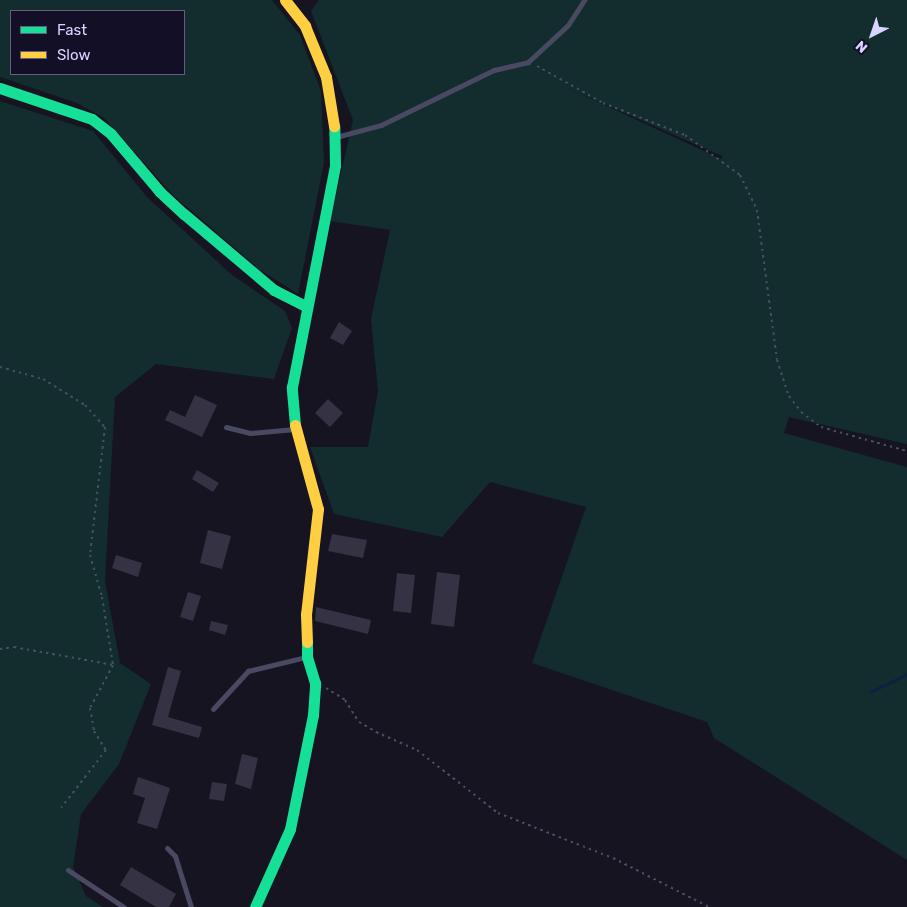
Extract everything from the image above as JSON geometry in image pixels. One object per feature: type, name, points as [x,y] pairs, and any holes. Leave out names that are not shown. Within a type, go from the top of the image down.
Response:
[{"type":"street","points":[[255,907],[290,829],[313,715],[315,682],[307,657],[306,614],[318,509],[310,471],[295,429],[292,387],[305,306],[330,194],[336,137],[332,104],[319,56],[305,26],[285,0]]},
{"type":"street","points":[[0,88],[92,119],[111,134],[160,192],[184,214],[274,290],[305,306]]},
{"type":"lane","points":[[336,137],[381,125],[494,70],[528,62],[568,25],[584,0]]},
{"type":"lane","points":[[226,428],[250,433],[295,429]]},
{"type":"lane","points":[[213,709],[235,684],[256,667],[307,657]]},
{"type":"lane","points":[[167,848],[175,856],[191,907]]},
{"type":"lane","points":[[68,870],[124,907]]},
{"type":"path","points":[[528,62],[603,103],[685,135],[740,175],[757,210],[777,360],[789,396],[801,412],[821,428],[907,451]]},
{"type":"path","points":[[0,367],[43,379],[85,405],[105,427],[90,555],[102,598],[113,665],[90,708],[94,731],[106,750],[62,808]]},
{"type":"path","points":[[0,649],[14,648],[113,665]]},
{"type":"path","points":[[315,682],[340,695],[366,726],[417,750],[498,813],[613,858],[709,907]]},
{"type":"green space","points":[[0,0],[272,0],[300,35],[321,91],[324,163],[298,294],[259,269],[173,195],[104,118],[77,103],[0,77]]},
{"type":"green space","points":[[319,0],[907,0],[907,444],[789,417],[784,433],[907,467],[907,860],[714,738],[707,722],[532,663],[586,507],[490,482],[442,537],[334,514],[310,447],[368,447],[378,391],[371,319],[390,230],[330,221],[353,120],[311,11]],"holes":[[[566,87],[722,156],[721,159]]]},
{"type":"green space","points":[[0,101],[93,131],[147,197],[232,275],[285,311],[292,328],[274,379],[156,364],[115,397],[105,581],[120,663],[151,684],[119,764],[81,814],[73,867],[86,896],[103,907],[0,907]]},
{"type":"building","points":[[339,322],[352,331],[343,345],[330,338]]},
{"type":"building","points":[[195,395],[217,405],[202,437],[165,420],[170,410],[185,417]]},
{"type":"building","points":[[328,399],[343,413],[330,427],[315,413]]},
{"type":"building","points":[[197,470],[219,483],[213,492],[192,479]]},
{"type":"building","points":[[208,530],[231,536],[222,569],[200,563]]},
{"type":"building","points":[[332,534],[367,540],[363,558],[328,551]]},
{"type":"building","points":[[116,555],[142,563],[138,577],[112,568]]},
{"type":"building","points":[[437,572],[460,575],[454,627],[431,624]]},
{"type":"building","points":[[397,573],[415,575],[411,613],[393,611]]},
{"type":"building","points":[[188,592],[201,596],[193,621],[180,617]]},
{"type":"building","points":[[316,607],[371,620],[368,634],[315,621]]},
{"type":"building","points":[[211,621],[228,625],[225,635],[209,630]]},
{"type":"building","points":[[168,667],[181,671],[168,717],[202,727],[199,738],[152,725]]},
{"type":"building","points":[[242,754],[258,758],[251,789],[235,784]]},
{"type":"building","points":[[138,777],[170,788],[157,829],[137,823],[145,798],[133,794]]},
{"type":"building","points":[[212,782],[227,784],[224,801],[209,799]]},
{"type":"building","points":[[131,867],[176,894],[169,907],[156,907],[120,885]]},
{"type":"waterway","points":[[870,692],[907,674]]},
{"type":"traffic: fast","points":[[0,88],[92,119],[111,134],[160,192],[184,214],[274,290],[305,306]]},
{"type":"traffic: fast","points":[[295,425],[292,387],[335,165],[334,126]]},
{"type":"traffic: fast","points":[[255,907],[290,829],[313,715],[315,683],[307,657],[307,642]]},
{"type":"traffic: slow","points":[[285,0],[305,26],[326,77],[334,126]]},
{"type":"traffic: slow","points":[[295,425],[318,509],[306,614],[307,642]]}]
